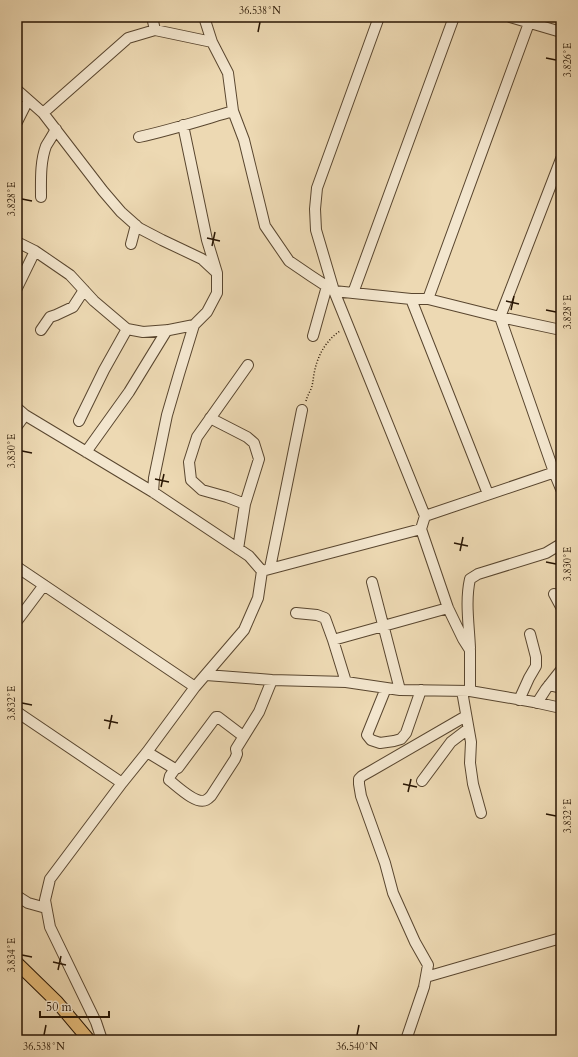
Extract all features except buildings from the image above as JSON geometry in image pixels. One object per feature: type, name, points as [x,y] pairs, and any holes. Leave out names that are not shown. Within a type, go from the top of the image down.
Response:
[{"type":"main road","points":[[17,963],[57,1002],[89,1040]]},
{"type":"street","points":[[152,17],[155,30]]},
{"type":"street","points":[[204,17],[212,42],[228,73],[233,112],[244,140],[265,226],[289,261],[331,289],[353,293],[411,299],[428,299],[561,330]]},
{"type":"street","points":[[379,17],[317,188],[315,209],[316,230],[331,289],[348,326],[425,516],[421,529],[448,608],[470,650]]},
{"type":"street","points":[[353,293],[454,17]]},
{"type":"street","points":[[510,17],[561,32]]},
{"type":"street","points":[[428,299],[529,23]]},
{"type":"street","points":[[43,113],[128,38],[155,30],[212,42]]},
{"type":"street","points":[[17,90],[43,113],[121,212],[136,225],[152,235],[202,259],[217,273]]},
{"type":"street","points":[[17,122],[28,100]]},
{"type":"street","points":[[139,137],[233,112]]},
{"type":"street","points":[[153,492],[154,478],[168,415],[194,325],[207,312],[217,292],[217,273],[207,240],[183,125]]},
{"type":"street","points":[[41,197],[43,160],[46,147],[56,129]]},
{"type":"street","points":[[561,159],[500,317],[557,471],[561,489]]},
{"type":"street","points":[[131,244],[136,225]]},
{"type":"street","points":[[17,242],[35,251],[70,275],[94,300],[127,329],[143,332],[167,330],[194,325]]},
{"type":"street","points":[[17,288],[35,251]]},
{"type":"street","points":[[313,336],[331,289]]},
{"type":"street","points":[[41,330],[50,317],[73,307],[84,290]]},
{"type":"street","points":[[411,299],[488,494]]},
{"type":"street","points":[[79,421],[104,370],[127,329]]},
{"type":"street","points":[[86,452],[129,392],[167,330]]},
{"type":"street","points":[[245,504],[202,490],[191,480],[189,462],[197,437],[248,365]]},
{"type":"street","points":[[17,408],[25,415],[153,492],[250,556],[266,570]]},
{"type":"street","points":[[102,1040],[96,1022],[50,927],[45,900],[50,879],[195,687],[244,630],[258,598],[266,570],[302,410]]},
{"type":"street","points":[[17,426],[25,415]]},
{"type":"street","points":[[210,418],[247,437],[254,443],[259,459],[245,504],[238,549]]},
{"type":"street","points":[[425,516],[557,471]]},
{"type":"street","points":[[266,570],[421,529]]},
{"type":"street","points":[[481,813],[472,784],[470,763],[471,742],[466,716],[466,691],[470,650],[468,587],[470,579],[478,574],[546,553],[561,544]]},
{"type":"street","points":[[17,567],[195,687]]},
{"type":"street","points":[[372,582],[400,690]]},
{"type":"street","points":[[17,622],[44,585]]},
{"type":"street","points":[[554,594],[561,607]]},
{"type":"street","points":[[333,640],[448,608]]},
{"type":"street","points":[[296,613],[317,615],[325,618],[346,682]]},
{"type":"street","points":[[518,700],[536,666],[536,657],[530,634]]},
{"type":"street","points":[[537,703],[561,670]]},
{"type":"street","points":[[206,675],[272,680],[346,682],[400,690],[466,691],[561,708]]},
{"type":"street","points":[[243,736],[216,717],[178,768],[175,769],[169,780],[188,795],[200,801],[206,800],[211,796],[235,759],[237,754],[236,749],[259,712],[272,680]]},
{"type":"street","points":[[549,685],[561,688]]},
{"type":"street","points":[[386,688],[367,735],[371,740],[380,742],[401,739],[406,733],[420,690]]},
{"type":"street","points":[[17,712],[122,783]]},
{"type":"street","points":[[406,1040],[424,987],[428,965],[415,942],[393,893],[385,863],[358,784],[359,779],[362,776],[466,716]]},
{"type":"street","points":[[422,781],[451,742],[468,729]]},
{"type":"street","points":[[147,752],[175,769]]},
{"type":"street","points":[[17,896],[28,903],[46,908]]},
{"type":"street","points":[[426,977],[561,938]]},
{"type":"path","points":[[302,410],[311,388],[316,363],[320,354],[326,344],[336,334],[348,326]]}]
